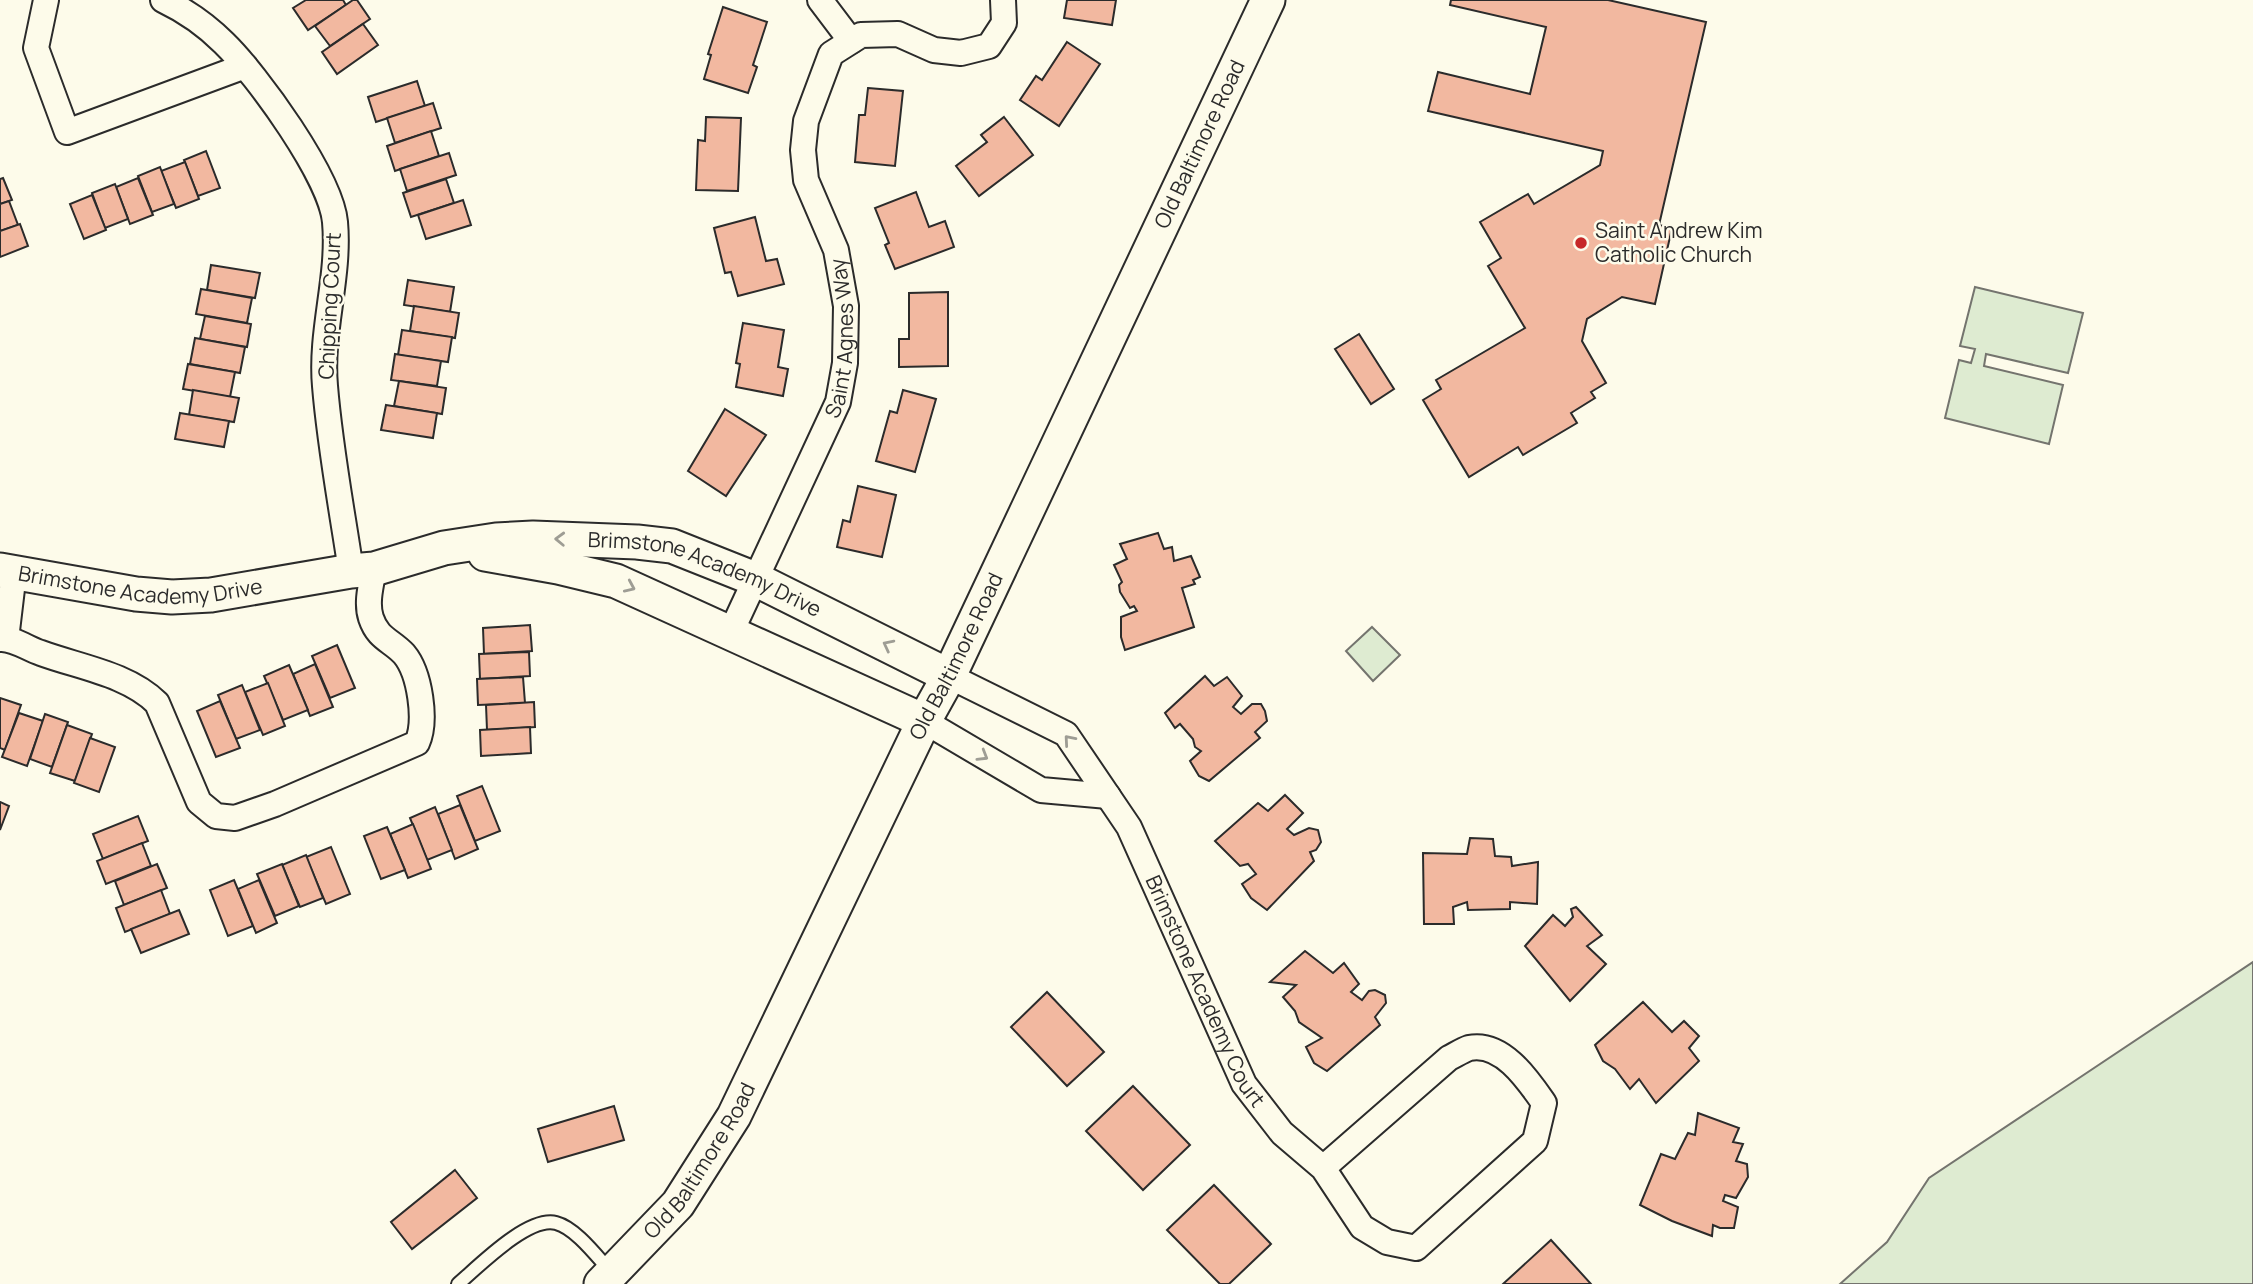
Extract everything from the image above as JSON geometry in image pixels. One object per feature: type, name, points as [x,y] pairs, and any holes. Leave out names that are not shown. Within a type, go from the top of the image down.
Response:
[{"type":"street","points":[[46,0],[36,48],[67,132],[245,66]]},
{"type":"street","name":"Chipping Court","points":[[3,639],[96,670],[146,692],[158,703],[199,802],[216,816],[235,818],[275,804],[417,743],[422,733],[418,686],[411,664],[402,652],[378,634],[370,615],[369,598],[325,386],[324,348],[336,240],[330,196],[302,146],[245,66],[196,19],[163,0]]},
{"type":"street","points":[[820,0],[851,41],[861,35],[898,34],[934,50],[961,53],[989,46],[1004,23],[1003,0]]},
{"type":"street","name":"Old Baltimore Road","points":[[605,1281],[678,1204],[734,1116],[949,676],[1268,0]]},
{"type":"street","name":"Saint Agnes Way","points":[[732,632],[838,402],[845,363],[846,306],[836,250],[806,180],[803,149],[806,121],[831,54],[851,41]]},
{"type":"street","name":"Brimstone Academy Drive","points":[[7,571],[136,594],[173,597],[211,595],[362,570],[444,548],[496,540],[533,538],[673,546],[755,579],[949,676]]},
{"type":"street","name":"Brimstone Academy Drive","points":[[444,548],[532,562],[616,581],[925,721]]},
{"type":"street","points":[[3,639],[7,571]]},
{"type":"street","name":"Brimstone Academy Court","points":[[949,676],[1066,734],[1129,827],[1244,1084],[1282,1133],[1324,1168],[1362,1227],[1387,1242],[1416,1248],[1535,1141],[1544,1103],[1524,1074],[1507,1059],[1483,1048],[1469,1048],[1449,1058],[1324,1168]]},
{"type":"street","points":[[925,721],[1041,790],[1108,796]]},
{"type":"lane","points":[[458,1284],[524,1230],[541,1222],[558,1223],[580,1238],[605,1281]]},
{"type":"green space","points":[[1975,287],[2083,313],[2068,373],[1986,354],[1984,366],[2063,385],[2049,444],[1945,418],[1959,360],[1971,363],[1975,349],[1960,346]]},
{"type":"green space","points":[[1372,627],[1400,655],[1373,681],[1346,651]]},
{"type":"green space","points":[[2253,962],[2253,1284],[1840,1284],[1887,1242],[1929,1178]]},
{"type":"building","points":[[306,0],[343,0],[346,5],[308,30],[293,8]]},
{"type":"building","points":[[353,0],[357,0],[370,19],[330,46],[315,26]]},
{"type":"building","points":[[1067,0],[1116,0],[1112,25],[1064,18]]},
{"type":"building","name":"Saint Andrew Kim Catholic Church","points":[[1451,0],[1608,0],[1706,22],[1659,225],[1672,228],[1655,304],[1622,297],[1587,319],[1582,341],[1606,383],[1591,392],[1595,398],[1571,413],[1577,423],[1523,455],[1518,447],[1469,477],[1423,400],[1441,389],[1436,380],[1525,328],[1488,266],[1501,258],[1480,222],[1528,194],[1534,204],[1600,165],[1603,151],[1428,111],[1438,72],[1530,94],[1546,27],[1450,5]]},
{"type":"building","points":[[723,7],[767,22],[753,65],[757,67],[748,93],[704,79],[711,55],[708,54]]},
{"type":"building","points":[[363,24],[378,45],[337,74],[322,52]]},
{"type":"building","points":[[1067,42],[1100,64],[1059,126],[1020,100],[1036,76],[1042,80]]},
{"type":"building","points":[[417,81],[425,106],[376,122],[368,97]]},
{"type":"building","points":[[868,88],[903,91],[895,166],[855,162],[859,115],[865,115]]},
{"type":"building","points":[[433,103],[441,128],[395,143],[387,118]]},
{"type":"building","points":[[706,117],[741,118],[738,191],[696,190],[698,140],[705,141]]},
{"type":"building","points":[[1004,117],[1033,155],[979,196],[956,166],[987,142],[981,135]]},
{"type":"building","points":[[431,131],[439,156],[395,171],[387,146]]},
{"type":"building","points":[[206,151],[220,188],[198,196],[184,160]]},
{"type":"building","points":[[449,153],[456,175],[407,191],[400,169]]},
{"type":"building","points":[[185,162],[199,199],[176,208],[161,171]]},
{"type":"building","points":[[160,167],[174,204],[152,212],[138,176]]},
{"type":"building","points":[[3,178],[12,200],[0,204],[0,179]]},
{"type":"building","points":[[138,178],[153,215],[130,224],[116,187]]},
{"type":"building","points":[[446,179],[454,203],[411,217],[403,193]]},
{"type":"building","points":[[115,184],[128,219],[105,228],[92,193]]},
{"type":"building","points":[[916,192],[929,227],[945,221],[954,247],[895,269],[885,245],[889,243],[875,208]]},
{"type":"building","points":[[92,195],[106,230],[84,239],[70,204]]},
{"type":"building","points":[[463,200],[471,225],[426,239],[418,215]]},
{"type":"building","points":[[9,201],[18,225],[0,231],[0,204]]},
{"type":"building","points":[[755,217],[766,261],[777,259],[784,284],[738,296],[731,272],[725,273],[714,228]]},
{"type":"building","points":[[20,224],[28,246],[0,257],[0,231]]},
{"type":"building","points":[[211,265],[260,273],[255,298],[207,290]]},
{"type":"building","points":[[408,280],[454,287],[450,312],[404,305]]},
{"type":"building","points":[[201,289],[252,298],[247,323],[196,314]]},
{"type":"building","points":[[948,292],[948,366],[899,367],[899,339],[909,339],[909,293]]},
{"type":"building","points":[[414,306],[459,313],[455,338],[410,331]]},
{"type":"building","points":[[205,316],[251,324],[247,347],[200,339]]},
{"type":"building","points":[[743,323],[784,330],[778,367],[788,369],[783,396],[736,387],[740,364],[736,363]]},
{"type":"building","points":[[402,330],[452,337],[448,362],[398,355]]},
{"type":"building","points":[[1359,334],[1394,389],[1371,404],[1335,349]]},
{"type":"building","points":[[195,338],[245,347],[240,373],[190,364]]},
{"type":"building","points":[[395,354],[441,361],[437,386],[391,380]]},
{"type":"building","points":[[188,364],[235,372],[230,397],[183,389]]},
{"type":"building","points":[[399,381],[446,388],[442,414],[394,406]]},
{"type":"building","points":[[193,390],[239,398],[234,422],[189,415]]},
{"type":"building","points":[[903,390],[936,399],[915,472],[876,461],[890,411],[897,413]]},
{"type":"building","points":[[386,405],[437,413],[433,438],[381,430]]},
{"type":"building","points":[[725,409],[766,435],[726,496],[688,471]]},
{"type":"building","points":[[180,413],[229,421],[224,447],[175,439]]},
{"type":"building","points":[[858,486],[896,495],[882,557],[837,547],[843,520],[850,522]]},
{"type":"building","points":[[1158,533],[1164,549],[1172,547],[1174,561],[1191,556],[1200,577],[1193,580],[1195,584],[1182,588],[1194,627],[1125,650],[1121,637],[1121,617],[1137,611],[1134,606],[1130,608],[1120,592],[1119,585],[1122,582],[1114,565],[1127,559],[1120,544]]},
{"type":"building","points":[[530,625],[532,651],[484,654],[483,628]]},
{"type":"building","points":[[337,645],[355,688],[330,698],[312,656]]},
{"type":"building","points":[[529,652],[530,676],[480,679],[479,654]]},
{"type":"building","points":[[315,664],[333,707],[310,716],[293,674]]},
{"type":"building","points":[[289,665],[308,710],[283,720],[264,676]]},
{"type":"building","points":[[1205,676],[1214,686],[1227,677],[1242,696],[1233,707],[1241,714],[1252,704],[1261,704],[1267,721],[1255,732],[1260,738],[1209,781],[1199,776],[1190,761],[1201,751],[1195,747],[1193,739],[1180,724],[1175,728],[1165,713]]},
{"type":"building","points":[[523,677],[525,703],[478,705],[477,679]]},
{"type":"building","points":[[268,683],[285,726],[263,735],[245,692]]},
{"type":"building","points":[[242,685],[260,730],[236,739],[218,695]]},
{"type":"building","points":[[0,698],[21,705],[5,750],[0,748]]},
{"type":"building","points":[[220,701],[240,748],[216,757],[197,711]]},
{"type":"building","points":[[534,702],[535,727],[487,730],[486,705]]},
{"type":"building","points":[[19,713],[43,721],[27,766],[2,757]]},
{"type":"building","points":[[45,714],[68,722],[52,767],[30,759]]},
{"type":"building","points":[[67,725],[92,734],[75,781],[50,773]]},
{"type":"building","points":[[530,727],[531,753],[481,756],[480,730]]},
{"type":"building","points":[[90,738],[115,747],[99,792],[74,783]]},
{"type":"building","points":[[482,786],[500,831],[475,841],[457,796]]},
{"type":"building","points":[[1285,795],[1303,813],[1287,829],[1294,835],[1309,828],[1318,830],[1321,842],[1316,850],[1310,852],[1314,861],[1267,910],[1251,898],[1242,884],[1256,874],[1248,864],[1240,866],[1215,841],[1258,803],[1268,811]]},
{"type":"building","points":[[0,802],[9,806],[0,830]]},
{"type":"building","points":[[460,805],[478,849],[455,859],[438,814]]},
{"type":"building","points":[[435,807],[452,850],[427,860],[410,818]]},
{"type":"building","points":[[138,816],[148,841],[103,859],[93,834]]},
{"type":"building","points":[[413,824],[431,869],[408,878],[390,834]]},
{"type":"building","points":[[387,827],[405,870],[381,879],[364,836]]},
{"type":"building","points":[[1470,838],[1493,839],[1495,856],[1511,857],[1512,866],[1538,862],[1537,904],[1510,902],[1510,909],[1468,910],[1467,902],[1453,907],[1454,924],[1424,924],[1423,853],[1467,854]]},
{"type":"building","points":[[142,843],[151,866],[106,884],[97,861]]},
{"type":"building","points":[[331,847],[350,894],[326,904],[306,857]]},
{"type":"building","points":[[306,855],[323,898],[300,907],[282,865]]},
{"type":"building","points":[[157,864],[167,888],[124,905],[115,881]]},
{"type":"building","points":[[282,864],[299,906],[275,916],[257,874]]},
{"type":"building","points":[[234,880],[253,926],[228,936],[210,890]]},
{"type":"building","points":[[259,880],[277,923],[256,933],[238,889]]},
{"type":"building","points":[[161,890],[170,914],[125,932],[116,908]]},
{"type":"building","points":[[1576,907],[1602,935],[1587,946],[1606,964],[1570,1001],[1525,946],[1553,915],[1565,926],[1573,917],[1571,909]]},
{"type":"building","points":[[179,910],[189,934],[141,953],[131,929]]},
{"type":"building","points":[[1305,951],[1333,973],[1344,963],[1359,984],[1351,992],[1362,1000],[1369,991],[1375,990],[1385,995],[1386,1003],[1375,1017],[1380,1025],[1327,1071],[1314,1063],[1306,1047],[1322,1038],[1299,1022],[1295,1011],[1283,997],[1296,985],[1270,982]]},
{"type":"building","points":[[1047,992],[1104,1052],[1067,1086],[1011,1027]]},
{"type":"building","points":[[1643,1002],[1672,1032],[1684,1021],[1699,1036],[1689,1048],[1699,1061],[1656,1103],[1639,1079],[1630,1089],[1615,1069],[1603,1061],[1595,1045]]},
{"type":"building","points":[[1133,1086],[1190,1145],[1143,1190],[1086,1131]]},
{"type":"building","points":[[614,1106],[624,1140],[548,1162],[538,1129]]},
{"type":"building","points":[[1698,1113],[1739,1128],[1733,1142],[1743,1144],[1736,1161],[1747,1164],[1748,1177],[1736,1198],[1725,1195],[1723,1201],[1738,1207],[1734,1228],[1713,1225],[1712,1236],[1640,1205],[1661,1154],[1675,1159],[1688,1133],[1695,1135]]},
{"type":"building","points":[[455,1170],[477,1198],[412,1249],[391,1222]]},
{"type":"building","points":[[1214,1185],[1271,1244],[1229,1284],[1220,1284],[1167,1230]]},
{"type":"building","points":[[1551,1240],[1591,1284],[1503,1284]]},
{"type":"place","name":"Saint Andrew Kim Catholic Church","points":[[1581,243]]}]
